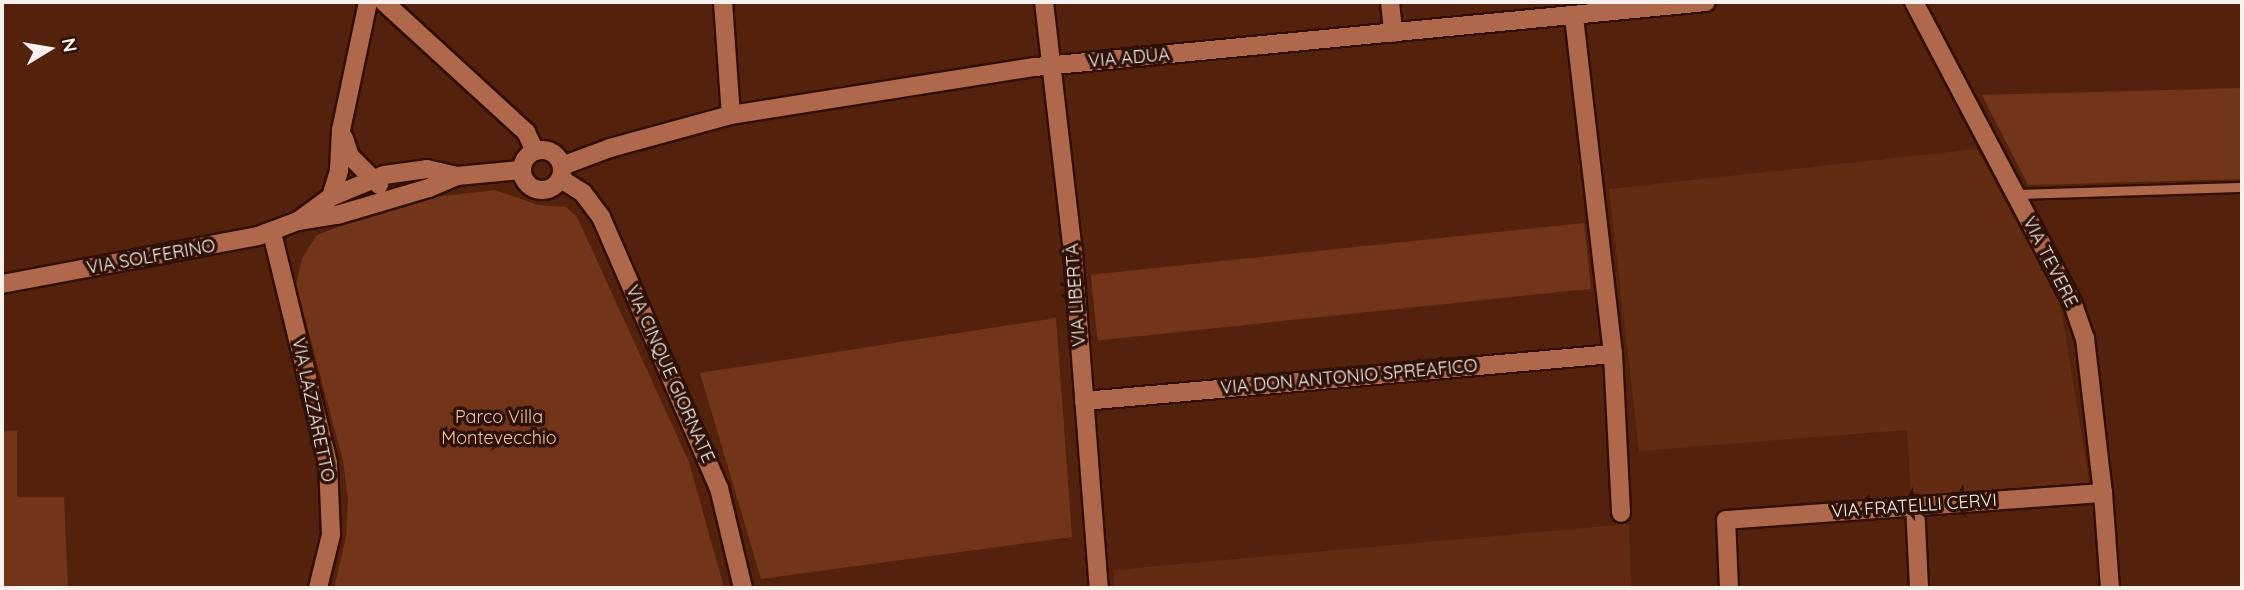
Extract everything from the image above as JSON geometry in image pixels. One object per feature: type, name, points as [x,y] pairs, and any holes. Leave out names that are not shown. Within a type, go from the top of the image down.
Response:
[{"type":"street","points":[[331,197],[339,170],[341,130],[368,2]]},
{"type":"street","points":[[384,2],[526,132],[535,151]]},
{"type":"street","points":[[723,2],[731,115]]},
{"type":"street","name":"VIA LIBERTÀ","points":[[1044,2],[1073,253],[1099,588]]},
{"type":"street","points":[[1390,2],[1393,33]]},
{"type":"street","name":"VIA ADUA","points":[[561,172],[610,148],[731,115],[1052,65],[1574,17],[1706,2]]},
{"type":"street","name":"VIA TEVERE","points":[[1914,2],[2073,304],[2085,338],[2103,493],[2110,588]]},
{"type":"street","points":[[1574,17],[1613,354],[1621,513]]},
{"type":"street","points":[[341,130],[350,156],[395,198]]},
{"type":"street","points":[[535,151],[552,152],[561,172],[547,190],[529,187],[521,170],[525,159],[535,151]]},
{"type":"street","name":"VIA SOLFERINO","points":[[2,284],[272,233],[298,221],[331,197],[372,179],[427,169],[457,176]]},
{"type":"street","name":"VIA SOLFERINO","points":[[298,221],[337,215],[429,188],[457,176],[521,170]]},
{"type":"street","name":"VIA CINQUE GIORNATE","points":[[561,172],[583,193],[601,217],[719,488],[743,588]]},
{"type":"street","name":"VIA LAZZARETTO","points":[[272,233],[328,463],[331,535],[318,588]]},
{"type":"street","name":"VIA DON ANTONIO SPREAFICO","points":[[1084,401],[1613,354]]},
{"type":"street","name":"VIA FRATELLI CERVI","points":[[1728,588],[1726,520],[2103,493]]},
{"type":"street","points":[[1915,505],[1919,588]]},
{"type":"lane","points":[[2014,194],[2242,187]]},
{"type":"shaded area","points":[[1977,149],[2060,302],[2090,486],[1911,496],[1907,430],[1639,451],[1609,189]]},
{"type":"shaded area","points":[[1629,524],[1631,588],[1114,588],[1113,570]]},
{"type":"green space","points":[[2242,88],[2242,179],[2028,185],[1982,95]]},
{"type":"green space","name":"Parco Villa Montevecchio","points":[[495,190],[538,205],[566,207],[577,217],[689,462],[724,588],[334,588],[346,537],[348,499],[343,461],[296,284],[302,258],[317,235],[373,214],[436,197]]},
{"type":"green space","points":[[1584,223],[1591,289],[1098,340],[1091,275]]},
{"type":"green space","points":[[1056,318],[1072,537],[761,579],[700,373]]},
{"type":"green space","points":[[2,431],[17,431],[17,497],[64,497],[68,588],[2,588]]}]
